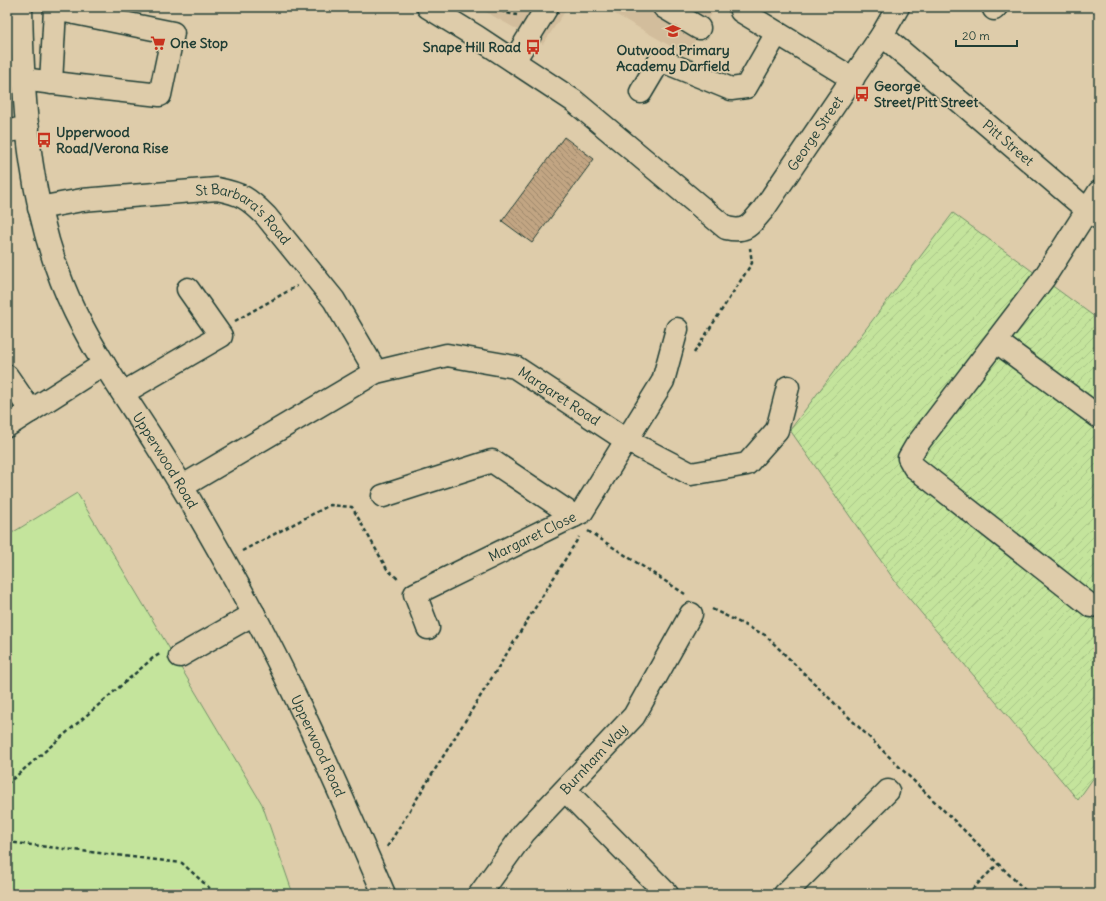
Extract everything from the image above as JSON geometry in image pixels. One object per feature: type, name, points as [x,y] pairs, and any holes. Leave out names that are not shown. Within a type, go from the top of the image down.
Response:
[{"type":"street","name":"Upperwood Road","points":[[21,7],[22,79],[33,174],[39,208],[49,242],[75,312],[104,364],[182,486],[254,614],[288,680],[332,774],[378,887]]},
{"type":"street","points":[[428,7],[574,101],[726,228],[742,230]]},
{"type":"street","points":[[514,61],[547,7]]},
{"type":"street","points":[[664,7],[699,28]]},
{"type":"street","name":"George Street","points":[[742,230],[764,210],[853,79],[882,35],[898,7]]},
{"type":"street","points":[[22,79],[50,83],[160,95],[172,33],[55,9],[50,83]]},
{"type":"street","points":[[741,11],[853,79]]},
{"type":"street","points":[[640,92],[660,60],[732,89],[746,87],[777,33]]},
{"type":"street","name":"Pitt Street","points":[[882,35],[1093,214]]},
{"type":"street","points":[[7,131],[28,128]]},
{"type":"street","name":"St Barbara's Road","points":[[39,208],[82,200],[217,189],[238,194],[254,204],[266,216],[315,275],[334,300],[376,372]]},
{"type":"street","points":[[1091,606],[914,467],[909,458],[916,446],[997,342],[1093,214],[1099,192]]},
{"type":"street","points":[[122,392],[221,336],[188,289]]},
{"type":"street","name":"Margaret Close","points":[[414,594],[581,519],[626,440],[663,381],[677,329]]},
{"type":"street","points":[[997,342],[1099,417]]},
{"type":"street","name":"Margaret Road","points":[[182,486],[376,372],[447,355],[515,367],[626,440],[690,474],[747,464],[777,430],[788,387]]},
{"type":"street","points":[[7,426],[104,364]]},
{"type":"street","points":[[7,376],[31,411]]},
{"type":"street","points":[[383,496],[492,461],[581,519]]},
{"type":"street","points":[[414,594],[428,628]]},
{"type":"street","name":"Burnham Way","points":[[480,894],[524,833],[566,791],[634,716],[697,607]]},
{"type":"street","points":[[180,656],[254,614]]},
{"type":"street","points":[[566,791],[667,894]]},
{"type":"street","points":[[785,894],[888,791]]},
{"type":"path","points":[[495,7],[506,13],[520,15]]},
{"type":"path","points":[[692,357],[752,263],[742,230]]},
{"type":"path","points":[[217,332],[315,275]]},
{"type":"path","points":[[224,560],[330,505],[352,507],[388,569],[414,594]]},
{"type":"path","points":[[581,519],[585,529],[697,607],[765,635],[1029,894]]},
{"type":"path","points":[[378,887],[581,519]]},
{"type":"path","points":[[7,784],[153,658],[172,649],[180,656]]},
{"type":"path","points":[[7,842],[182,863],[216,894]]},
{"type":"path","points":[[967,894],[998,864]]},
{"type":"shaded area","points":[[477,7],[568,7],[543,44]]},
{"type":"shaded area","name":"Outwood Primary Academy Darfield","points":[[603,7],[716,7],[686,55]]},
{"type":"green space","points":[[953,213],[1099,320],[1099,770],[1078,800],[897,584],[790,430]]},
{"type":"green space","points":[[77,493],[262,804],[293,894],[7,894],[7,536]]},
{"type":"building","points":[[564,137],[594,159],[532,243],[502,221]]},
{"type":"place","name":"Outwood Primary Academy Darfield","points":[[673,31]]},
{"type":"place","name":"One Stop","points":[[158,43]]},
{"type":"place","name":"Snape Hill Road","points":[[533,47]]},
{"type":"place","name":"George Street/Pitt Street","points":[[862,94]]},
{"type":"place","name":"Upperwood Road/Verona Rise","points":[[44,140]]}]
